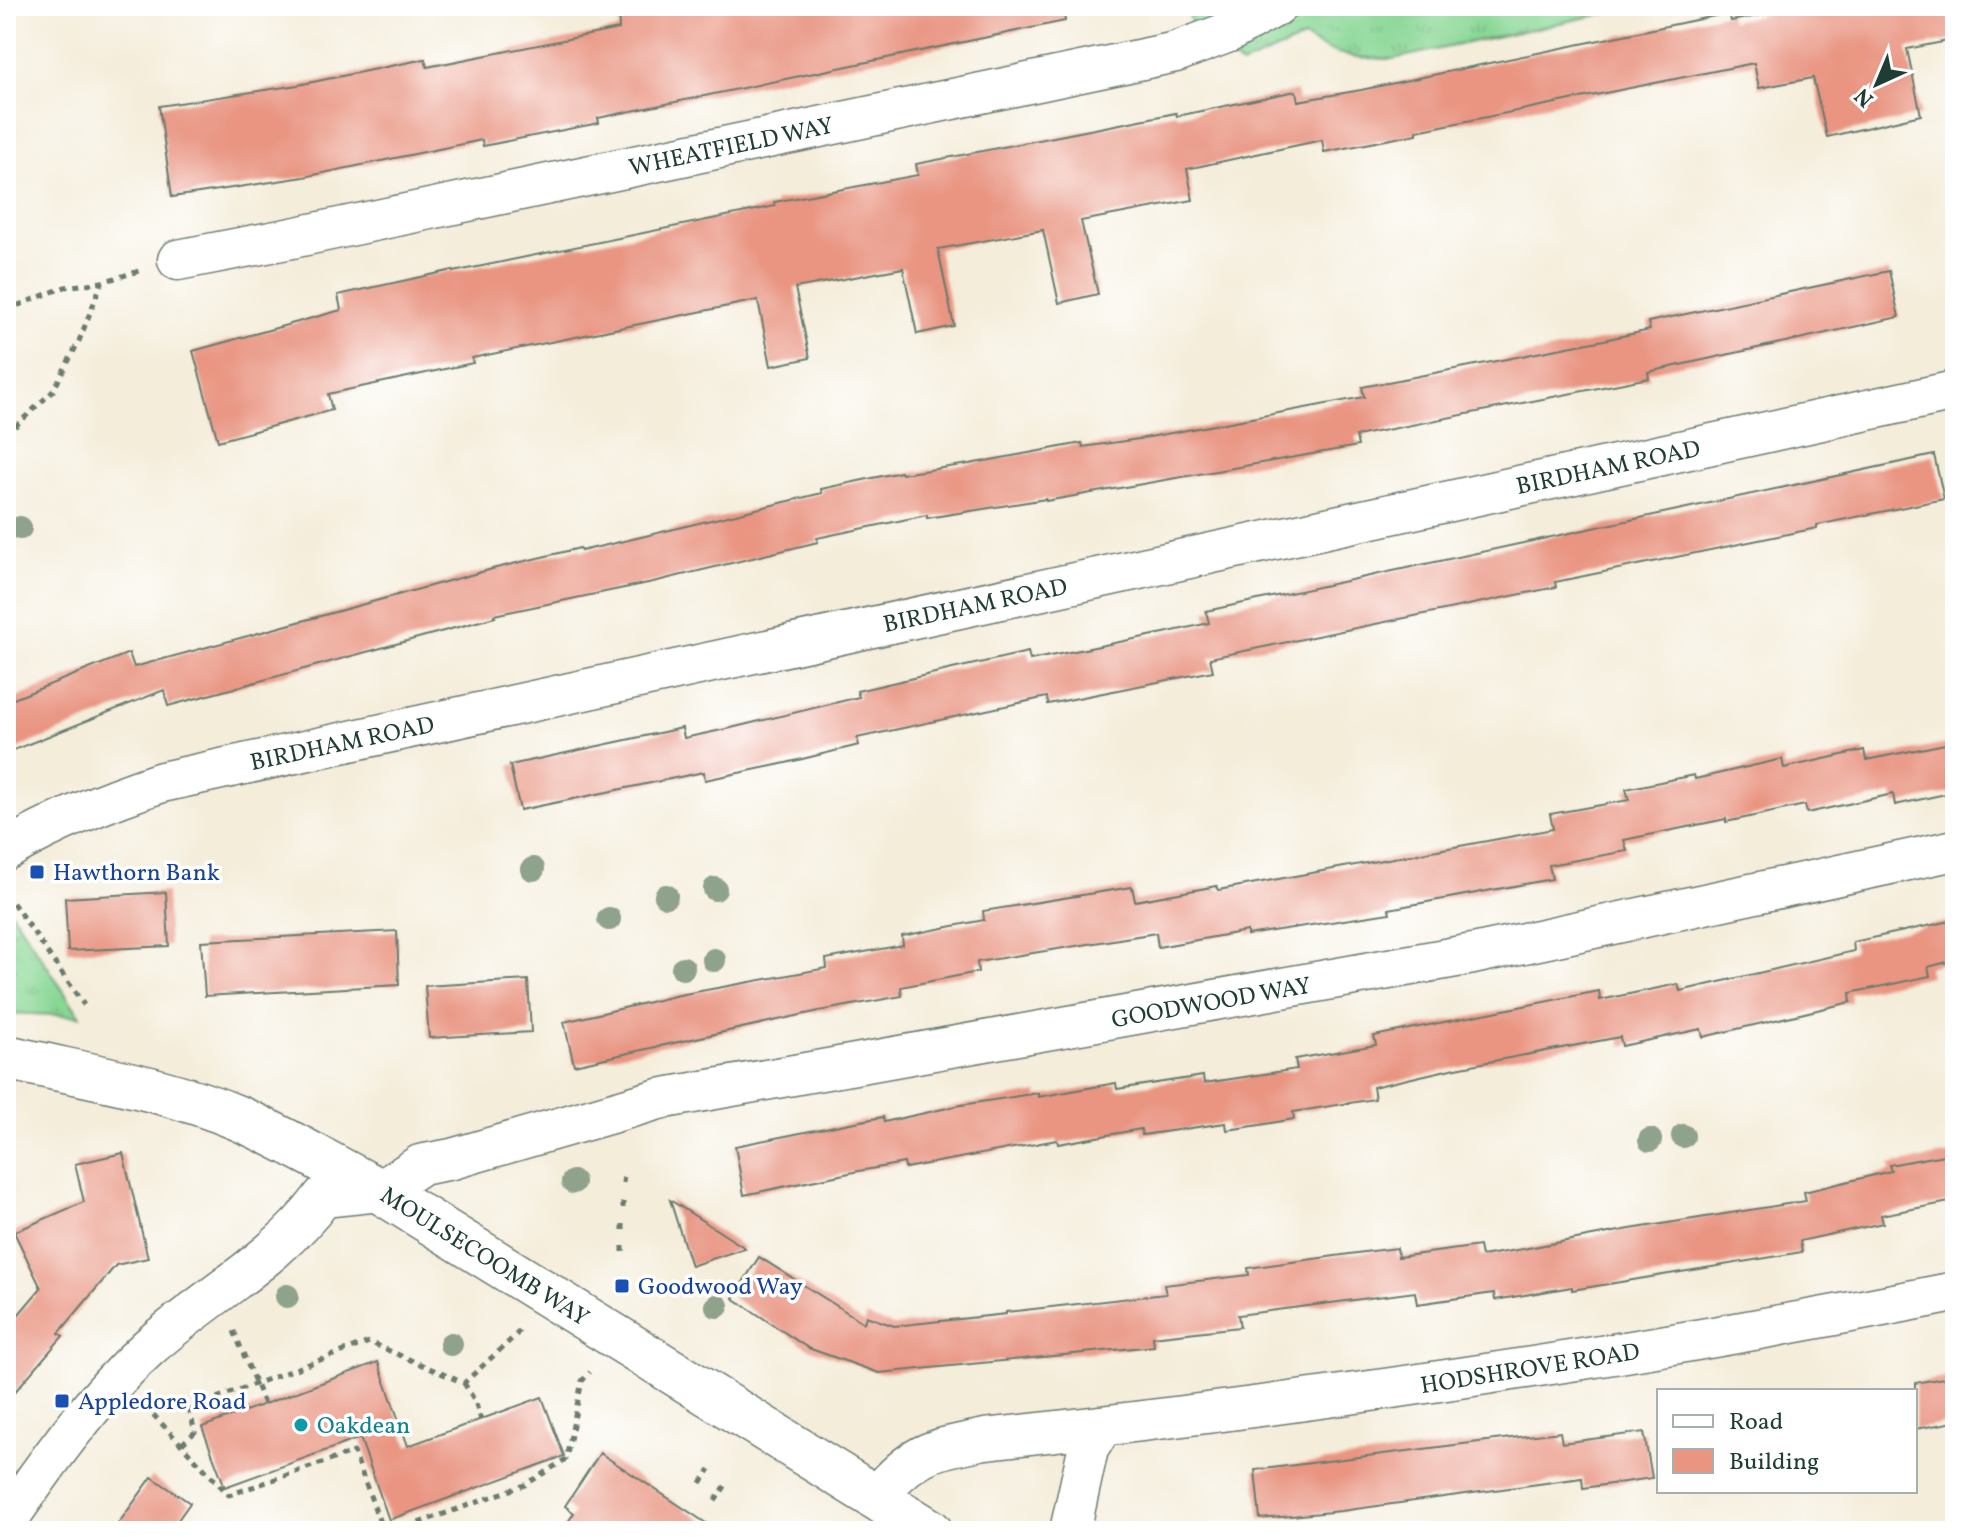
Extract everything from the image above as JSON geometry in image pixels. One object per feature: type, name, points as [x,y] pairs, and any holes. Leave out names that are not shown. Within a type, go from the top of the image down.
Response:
[{"type":"street","name":"WHEATFIELD WAY","points":[[178,260],[1176,52],[1229,32],[1276,6]]},
{"type":"street","name":"BIRDHAM ROAD","points":[[6,850],[88,808],[162,782],[1955,391]]},
{"type":"street","name":"GOODWOOD WAY","points":[[380,1191],[420,1165],[452,1159],[659,1099],[1473,954],[1955,850]]},
{"type":"street","name":"MOULSECOOMB WAY","points":[[6,1057],[182,1098],[238,1118],[380,1191],[897,1517]]},
{"type":"street","points":[[6,1522],[49,1460],[104,1392],[149,1348],[298,1228],[323,1197],[380,1191]]},
{"type":"street","name":"HODSHROVE ROAD","points":[[897,1517],[906,1465],[926,1452],[985,1439],[1360,1394],[1782,1327],[1955,1292]]},
{"type":"street","points":[[1070,1531],[1088,1449],[1102,1426]]},
{"type":"path","points":[[6,305],[24,303],[65,287],[102,282],[178,260]]},
{"type":"path","points":[[6,435],[53,391],[79,341],[102,282]]},
{"type":"path","points":[[6,893],[84,1005]]},
{"type":"path","points":[[623,1183],[624,1175]]},
{"type":"path","points":[[623,1224],[623,1235]]},
{"type":"path","points":[[229,1319],[264,1404]]},
{"type":"path","points":[[464,1383],[522,1327]]},
{"type":"path","points":[[182,1444],[195,1432],[189,1408],[369,1342],[464,1383],[475,1401],[481,1420]]},
{"type":"path","points":[[396,1531],[525,1485],[566,1459],[582,1381],[591,1371]]},
{"type":"path","points":[[140,1401],[229,1495],[354,1452],[383,1531]]},
{"type":"path","points":[[701,1483],[710,1469]]},
{"type":"path","points":[[715,1501],[728,1482]]},
{"type":"green space","points":[[1185,6],[1639,6],[1393,59],[1347,55],[1304,38],[1242,65],[1197,39]]},
{"type":"green space","points":[[6,904],[80,1016],[6,1013]]},
{"type":"building","points":[[618,6],[1063,6],[1065,21],[598,118],[599,123],[483,146],[482,140],[304,177],[172,197],[159,106],[298,85],[425,59],[427,67],[619,29]]},
{"type":"building","points":[[1808,6],[1946,6],[1953,40],[1907,49],[1921,115],[1827,137],[1813,78],[1759,88],[1754,63],[1324,152],[1322,140],[1187,169],[1193,200],[1081,221],[1098,294],[1059,303],[1043,230],[938,249],[954,326],[917,334],[903,268],[795,288],[810,358],[771,366],[758,300],[472,358],[473,363],[328,394],[332,410],[218,441],[193,351],[341,310],[338,295],[775,206],[774,202],[918,175],[916,164],[1296,91],[1298,101],[1361,90],[1729,13],[1731,21]]},
{"type":"building","points":[[1889,271],[1899,317],[1648,372],[1649,378],[1356,436],[1358,446],[1046,501],[927,518],[927,515],[817,538],[818,542],[653,582],[494,615],[168,706],[164,690],[6,753],[6,702],[129,653],[134,667],[496,568],[641,537],[822,493],[821,489],[901,472],[969,464],[1082,443],[1083,447],[1139,439],[1364,397],[1362,387],[1650,330],[1648,322]]},
{"type":"building","points":[[1934,455],[1944,499],[1555,582],[1556,587],[1210,658],[1213,671],[1048,704],[1047,697],[857,738],[859,745],[786,763],[705,780],[704,772],[520,810],[510,765],[682,728],[684,738],[731,728],[859,697],[857,691],[1028,652],[1030,660],[1209,623],[1206,611]]},
{"type":"building","points":[[1955,742],[1955,792],[1895,805],[1893,794],[1807,813],[1805,805],[1624,840],[1627,851],[1549,865],[1552,879],[1389,909],[1390,913],[1247,935],[1247,931],[1158,947],[1156,933],[977,962],[978,972],[901,987],[902,996],[819,1011],[574,1065],[564,1022],[679,995],[827,968],[826,959],[903,945],[902,936],[984,920],[983,911],[1132,887],[1135,901],[1217,886],[1218,890],[1553,829],[1550,814],[1629,800],[1626,789],[1694,775],[1695,779],[1782,759],[1784,768],[1864,750],[1866,760]]},
{"type":"building","points":[[166,892],[169,946],[68,951],[65,898]]},
{"type":"building","points":[[1955,920],[1955,960],[1928,967],[1930,976],[1850,993],[1851,1002],[1703,1037],[1701,1029],[1622,1046],[1620,1037],[1451,1069],[1373,1087],[1375,1099],[1293,1112],[1294,1119],[1260,1125],[1227,1130],[1226,1123],[1142,1135],[1141,1129],[1058,1144],[1057,1140],[905,1168],[904,1163],[744,1195],[735,1146],[883,1117],[884,1122],[961,1105],[1038,1093],[1038,1097],[1116,1083],[1117,1089],[1203,1076],[1204,1083],[1297,1069],[1295,1059],[1376,1045],[1374,1036],[1599,991],[1600,1000],[1678,984],[1680,991],[1854,951],[1853,942]]},
{"type":"building","points":[[397,931],[399,985],[205,996],[201,941]]},
{"type":"building","points":[[528,980],[531,1032],[429,1038],[425,986]]},
{"type":"building","points":[[123,1153],[148,1258],[116,1265],[59,1333],[63,1336],[6,1402],[6,1329],[41,1288],[14,1232],[84,1202],[75,1164]]},
{"type":"building","points":[[1955,1153],[1955,1201],[1881,1215],[1883,1223],[1800,1241],[1802,1252],[1495,1300],[1494,1293],[1417,1304],[1415,1292],[1238,1315],[1240,1327],[1153,1337],[1154,1346],[879,1373],[808,1348],[733,1298],[759,1257],[864,1323],[866,1316],[894,1326],[1006,1314],[1166,1294],[1164,1285],[1249,1275],[1248,1268],[1397,1248],[1398,1257],[1479,1246],[1481,1256],[1806,1201],[1804,1192],[1891,1171],[1889,1165]]},
{"type":"building","points":[[670,1200],[745,1248],[691,1266]]},
{"type":"building","points":[[378,1362],[408,1446],[542,1397],[564,1456],[389,1520],[360,1438],[225,1487],[202,1427]]},
{"type":"building","points":[[1955,1376],[1955,1422],[1917,1429],[1915,1383]]},
{"type":"building","points":[[1560,1432],[1562,1443],[1644,1432],[1652,1478],[1583,1488],[1582,1478],[1260,1519],[1255,1470]]},
{"type":"building","points":[[600,1453],[718,1531],[562,1531],[574,1513],[565,1506]]},
{"type":"building","points":[[152,1477],[190,1503],[170,1531],[113,1531]]},
{"type":"place","name":"Hawthorn Bank","points":[[37,872]]},
{"type":"place","name":"Goodwood Way","points":[[622,1286]]},
{"type":"place","name":"Appledore Road","points":[[62,1401]]},
{"type":"place","name":"Oakdean","points":[[301,1425]]}]
